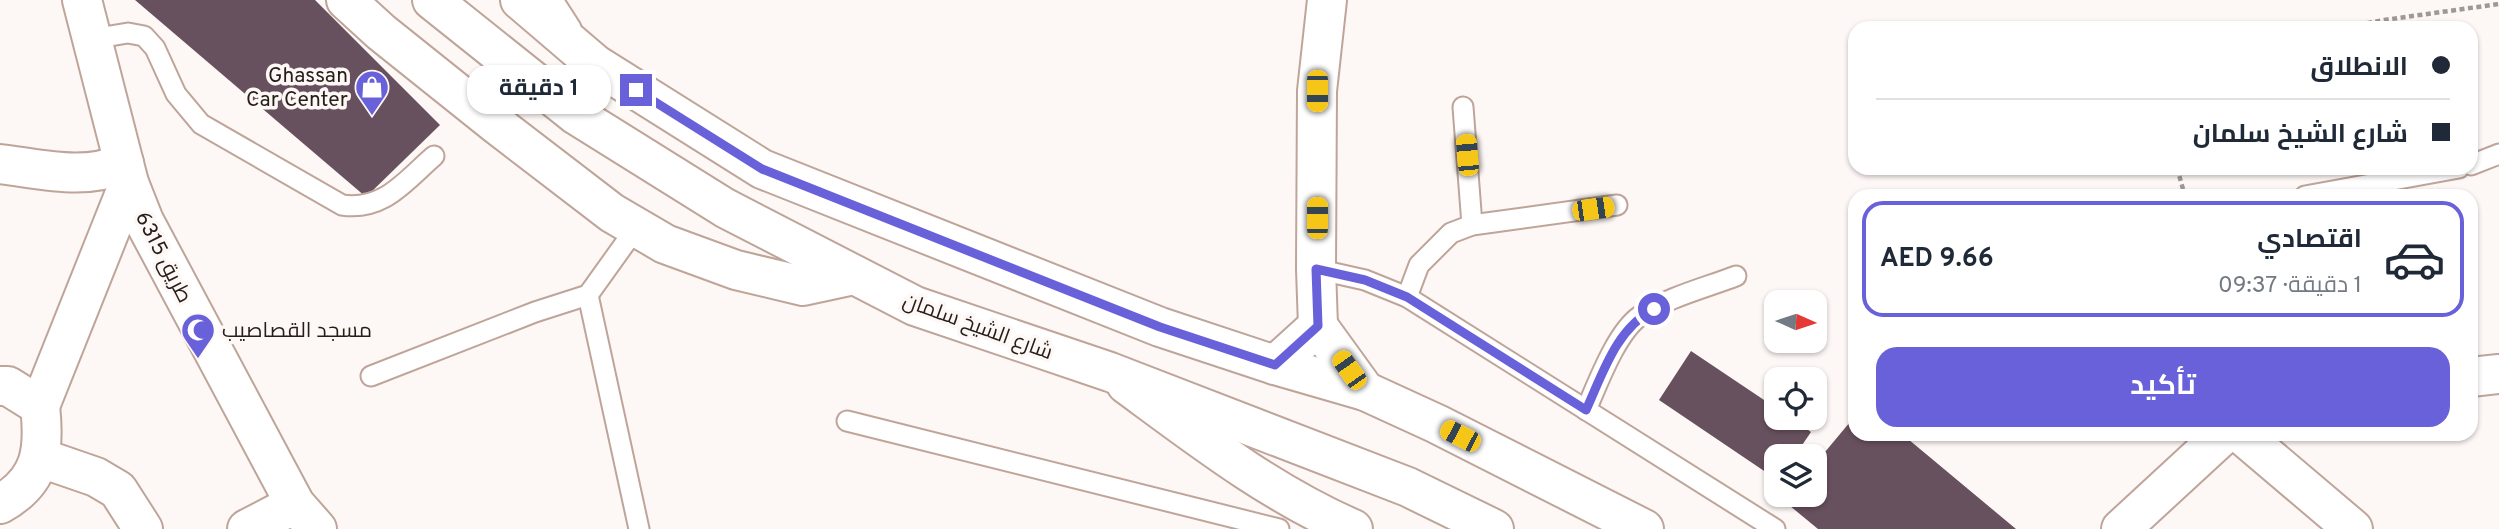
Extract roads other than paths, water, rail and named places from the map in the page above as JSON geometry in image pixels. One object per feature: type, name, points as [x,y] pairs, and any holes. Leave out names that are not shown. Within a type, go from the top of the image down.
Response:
[{"type":"street","name":"طريق 6315","points":[[82,0],[127,173],[144,221],[306,517]]},
{"type":"street","points":[[346,0],[381,32],[612,213],[665,244],[736,270],[803,286],[854,275]]},
{"type":"street","name":"شارع الشيخ سلمان","points":[[432,0],[576,115],[725,208],[915,306],[1110,372],[1408,487],[1494,529]]},
{"type":"street","points":[[520,0],[595,64],[762,169],[1160,327],[1365,391],[1437,424],[1644,529]]},
{"type":"street","points":[[1327,0],[1317,91],[1318,326],[1365,391]]},
{"type":"street","points":[[0,164],[86,173],[111,168],[127,173],[40,405],[41,458],[26,486],[0,504]]},
{"type":"street","points":[[1275,365],[1318,326]]},
{"type":"street","points":[[1110,372],[1213,448],[1273,488],[1353,529]]},
{"type":"street","points":[[2478,376],[2499,374]]},
{"type":"street","points":[[0,386],[8,386],[40,405]]},
{"type":"street","points":[[2121,529],[2216,441]]},
{"type":"street","points":[[2249,441],[2353,529]]},
{"type":"street","points":[[41,458],[96,477],[118,491],[143,529]]},
{"type":"street","points":[[247,529],[306,517]]},
{"type":"lane","points":[[553,0],[595,64]]},
{"type":"lane","points":[[92,39],[128,33],[144,36],[155,48],[176,94],[201,124],[342,205],[366,206],[377,202],[388,196],[434,156]]},
{"type":"lane","points":[[1463,107],[1472,225]]},
{"type":"lane","points":[[2478,162],[2499,154]]},
{"type":"lane","points":[[2344,189],[2420,175]]},
{"type":"lane","points":[[1407,297],[1419,265],[1451,233],[1472,225],[1617,205]]},
{"type":"lane","points":[[371,376],[536,312],[588,295],[636,228]]},
{"type":"lane","points":[[1316,269],[1365,280],[1407,297],[1775,529]]},
{"type":"lane","points":[[1586,410],[1613,349],[1638,317],[1670,300],[1736,276]]},
{"type":"lane","points":[[588,295],[639,529]]},
{"type":"lane","points":[[847,421],[1279,529]]},
{"type":"place","name":"Ghassan Car Center","points":[[372,117]]},
{"type":"place","name":"مسجد القصاصيب","points":[[198,360]]}]
